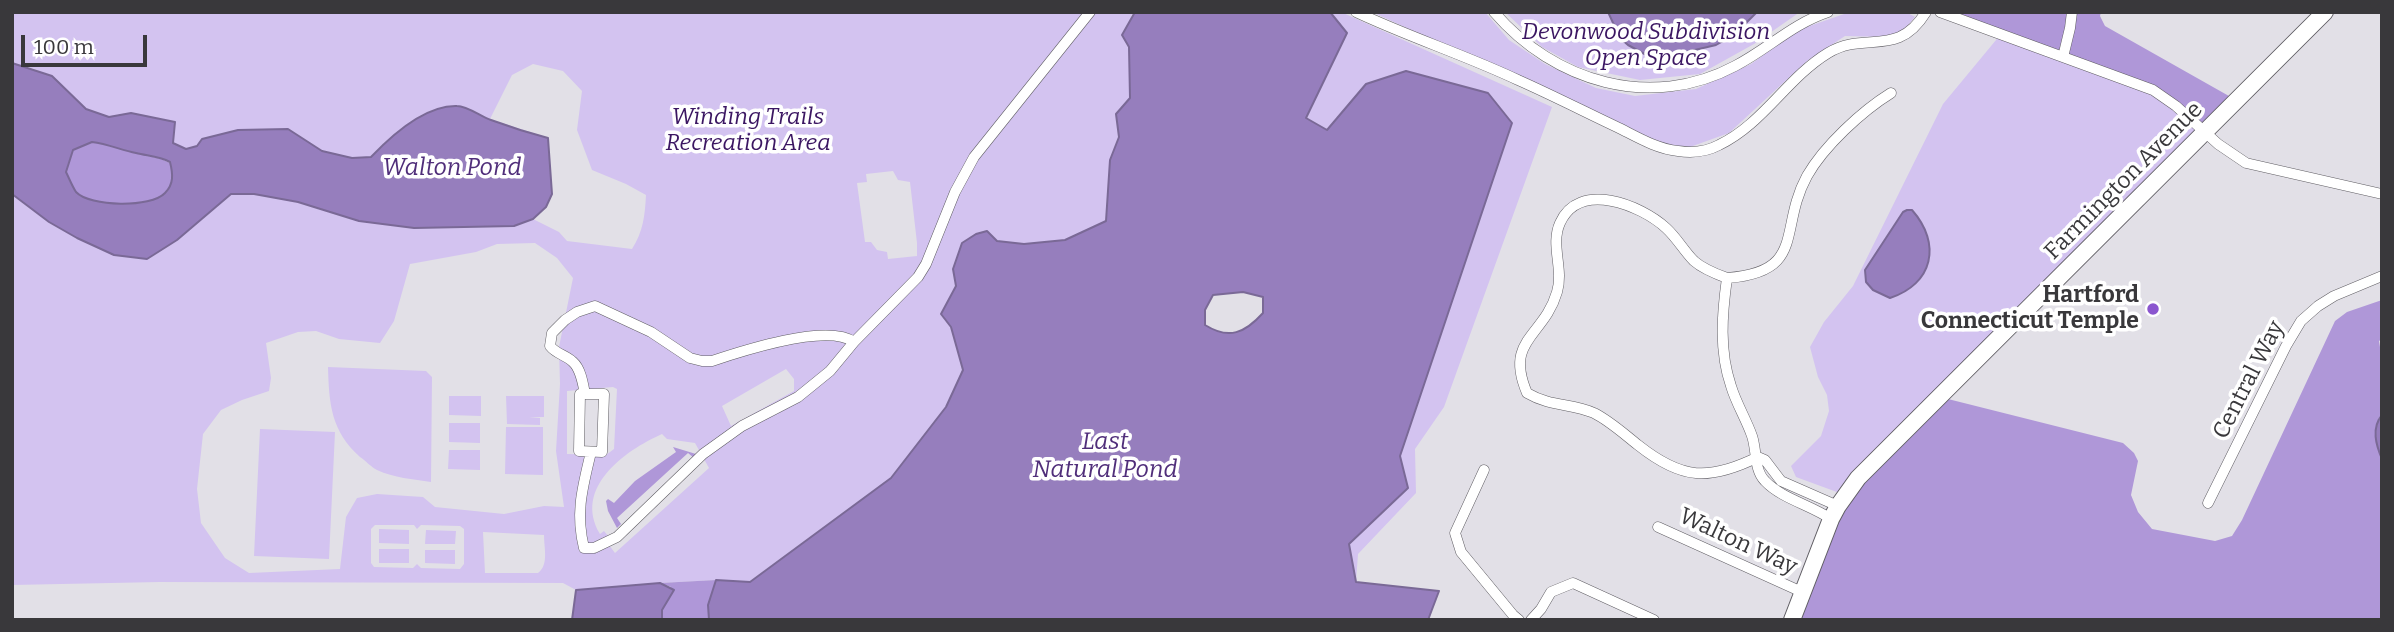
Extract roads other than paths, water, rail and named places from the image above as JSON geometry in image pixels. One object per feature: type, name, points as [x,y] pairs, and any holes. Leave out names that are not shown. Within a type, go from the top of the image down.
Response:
[{"type":"main road","name":"Farmington Avenue","points":[[1791,620],[1834,512],[1858,478],[2325,12]]},
{"type":"street","points":[[591,452],[579,502],[580,532],[584,548],[594,548],[617,537],[704,454],[742,426],[798,397],[819,382],[923,270],[955,192],[974,157],[1090,12]]},
{"type":"street","points":[[1356,12],[1518,80],[1652,144],[1691,152],[1718,146],[1744,131],[1781,93],[1827,54],[1847,44],[1881,43],[1899,38],[1916,25],[1926,12]]},
{"type":"street","points":[[1494,12],[1514,34],[1533,49],[1574,73],[1603,83],[1653,89],[1684,85],[1722,73],[1749,58],[1791,28],[1828,12]]},
{"type":"street","points":[[1940,12],[2152,90],[2176,106],[2236,158],[2251,165],[2382,194]]},
{"type":"street","points":[[2063,57],[2072,12]]},
{"type":"street","points":[[1834,512],[1781,481],[1765,460],[1758,457],[1712,474],[1695,474],[1675,468],[1654,458],[1611,423],[1592,412],[1543,402],[1527,393],[1518,364],[1521,350],[1548,312],[1557,292],[1560,275],[1555,237],[1560,221],[1572,207],[1591,200],[1612,199],[1639,210],[1664,226],[1694,261],[1711,272],[1727,278],[1748,277],[1765,271],[1781,257],[1787,244],[1798,193],[1808,173],[1820,157],[1872,105],[1891,93]]},
{"type":"street","name":"Central Way","points":[[2208,503],[2301,321],[2330,298],[2382,275]]},
{"type":"street","points":[[1727,278],[1721,332],[1729,382],[1752,435],[1758,457],[1757,469],[1765,481],[1777,490],[1834,512]]},
{"type":"street","points":[[585,394],[574,362],[556,353],[550,346],[552,334],[562,323],[587,307],[606,310],[651,332],[690,358],[702,361],[712,361],[792,339],[845,337],[854,342]]},
{"type":"street","points":[[580,394],[604,394],[602,452],[591,452],[579,451],[580,394]]},
{"type":"street","points":[[1484,470],[1455,533],[1461,552],[1519,620]]},
{"type":"street","name":"Walton Way","points":[[1658,527],[1802,593]]},
{"type":"street","points":[[1531,620],[1542,615],[1551,592],[1573,583],[1654,620]]},
{"type":"water","name":"Last Natural Pond","points":[[1135,12],[1330,12],[1347,33],[1306,118],[1327,130],[1366,84],[1406,71],[1488,93],[1512,123],[1400,456],[1408,488],[1349,544],[1356,582],[1439,591],[1428,620],[709,620],[708,605],[716,580],[750,582],[891,478],[946,407],[963,370],[951,327],[941,314],[956,286],[953,269],[962,243],[987,231],[997,241],[1024,244],[1065,240],[1106,221],[1110,160],[1119,137],[1116,114],[1130,98],[1129,47],[1122,35]],"holes":[[[1243,292],[1263,297],[1263,313],[1243,330],[1229,333],[1205,325],[1205,310],[1213,295]]]},
{"type":"water","points":[[1608,12],[1757,12],[1734,35],[1716,45],[1665,57],[1650,57],[1620,38]]},
{"type":"water","name":"Walton Pond","points":[[12,63],[52,76],[86,109],[109,117],[131,113],[175,122],[173,143],[186,149],[197,146],[202,139],[238,130],[288,129],[322,151],[352,158],[371,157],[388,140],[421,116],[445,107],[461,106],[491,120],[548,138],[552,194],[546,207],[533,219],[514,226],[414,228],[359,221],[298,202],[254,194],[231,194],[177,240],[147,259],[114,255],[77,238],[49,222],[12,194]],"holes":[[[92,142],[170,162],[172,179],[168,190],[158,198],[134,203],[107,203],[83,197],[76,192],[66,172],[73,150]]]},
{"type":"water","points":[[1912,210],[1927,236],[1930,249],[1928,262],[1916,283],[1905,292],[1890,298],[1873,290],[1866,282],[1865,270],[1903,212]]},
{"type":"water","points":[[2382,415],[2382,459],[2376,442],[2376,431]]},
{"type":"water","points":[[660,583],[674,590],[662,610],[662,620],[572,620],[576,590]]},
{"type":"place","name":"Hartford Connecticut Temple","points":[[2153,309]]},
{"type":"park label","name":"Devonwood Subdivision Open Space","points":[[1646,46]]},
{"type":"park label","name":"Winding Trails Recreation Area","points":[[748,131]]}]
